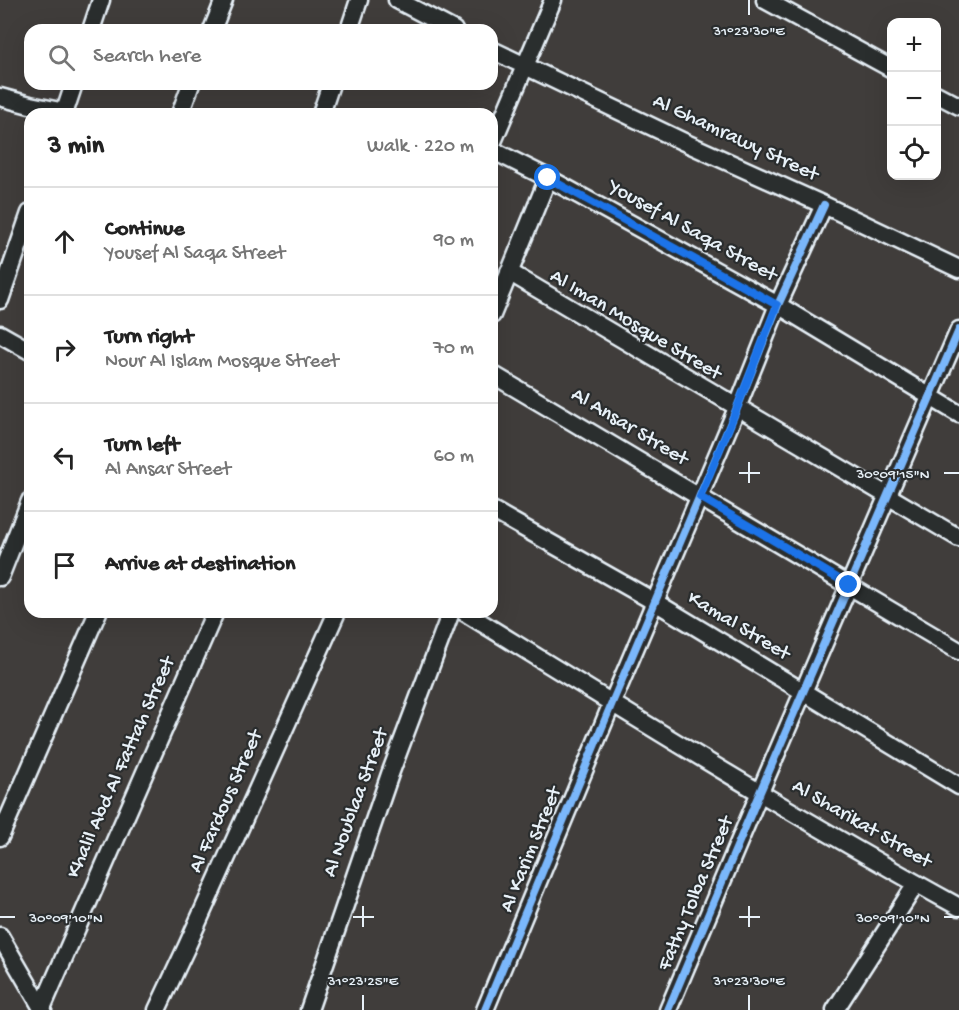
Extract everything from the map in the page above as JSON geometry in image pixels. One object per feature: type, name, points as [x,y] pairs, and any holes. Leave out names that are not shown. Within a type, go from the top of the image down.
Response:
[{"type":"street","points":[[93,24],[101,0]]},
{"type":"street","points":[[214,24],[224,0]]},
{"type":"street","points":[[351,24],[359,0]]},
{"type":"street","points":[[398,0],[442,24]]},
{"type":"street","points":[[498,130],[554,0]]},
{"type":"street","points":[[765,0],[887,67]]},
{"type":"street","name":"Al Ghamrawy Street","points":[[498,53],[959,269]]},
{"type":"street","points":[[66,108],[72,90]]},
{"type":"street","points":[[182,108],[189,90]]},
{"type":"street","points":[[323,108],[329,90]]},
{"type":"street","points":[[0,97],[43,108]]},
{"type":"street","points":[[941,97],[959,106]]},
{"type":"street","name":"Yousef Al Saqa Street","points":[[498,153],[548,178],[777,305],[959,414]]},
{"type":"street","points":[[498,300],[548,178]]},
{"type":"street","name":"Al Karim Street","points":[[485,1010],[737,408],[777,305],[824,205]]},
{"type":"street","points":[[0,300],[24,230]]},
{"type":"street","name":"Al Iman Mosque Street","points":[[509,272],[959,538]]},
{"type":"street","name":"Fathy Tolba Street","points":[[668,1010],[959,330]]},
{"type":"street","points":[[0,334],[24,348]]},
{"type":"street","name":"Al Ansar Street","points":[[498,378],[959,651]]},
{"type":"street","name":"Kamal Street","points":[[498,513],[655,603],[959,786]]},
{"type":"street","points":[[0,577],[24,516]]},
{"type":"street","points":[[0,837],[95,618]]},
{"type":"street","name":"Khalil Abd Al Fattah Street","points":[[43,1009],[212,618]]},
{"type":"street","name":"Al Fardous Street","points":[[156,1010],[334,618]]},
{"type":"street","name":"Al Noublaa Street","points":[[309,1010],[390,774],[449,618]]},
{"type":"street","name":"Al Sharikat Street","points":[[474,618],[760,792],[959,907]]},
{"type":"street","points":[[835,1010],[916,884]]},
{"type":"street","points":[[0,936],[43,1009]]},
{"type":"cycle path","points":[[485,1010],[778,305],[824,205]]},
{"type":"cycle path","points":[[668,1010],[959,330]]},
{"type":"route","points":[[548,178],[777,305],[700,497],[849,585]]}]
